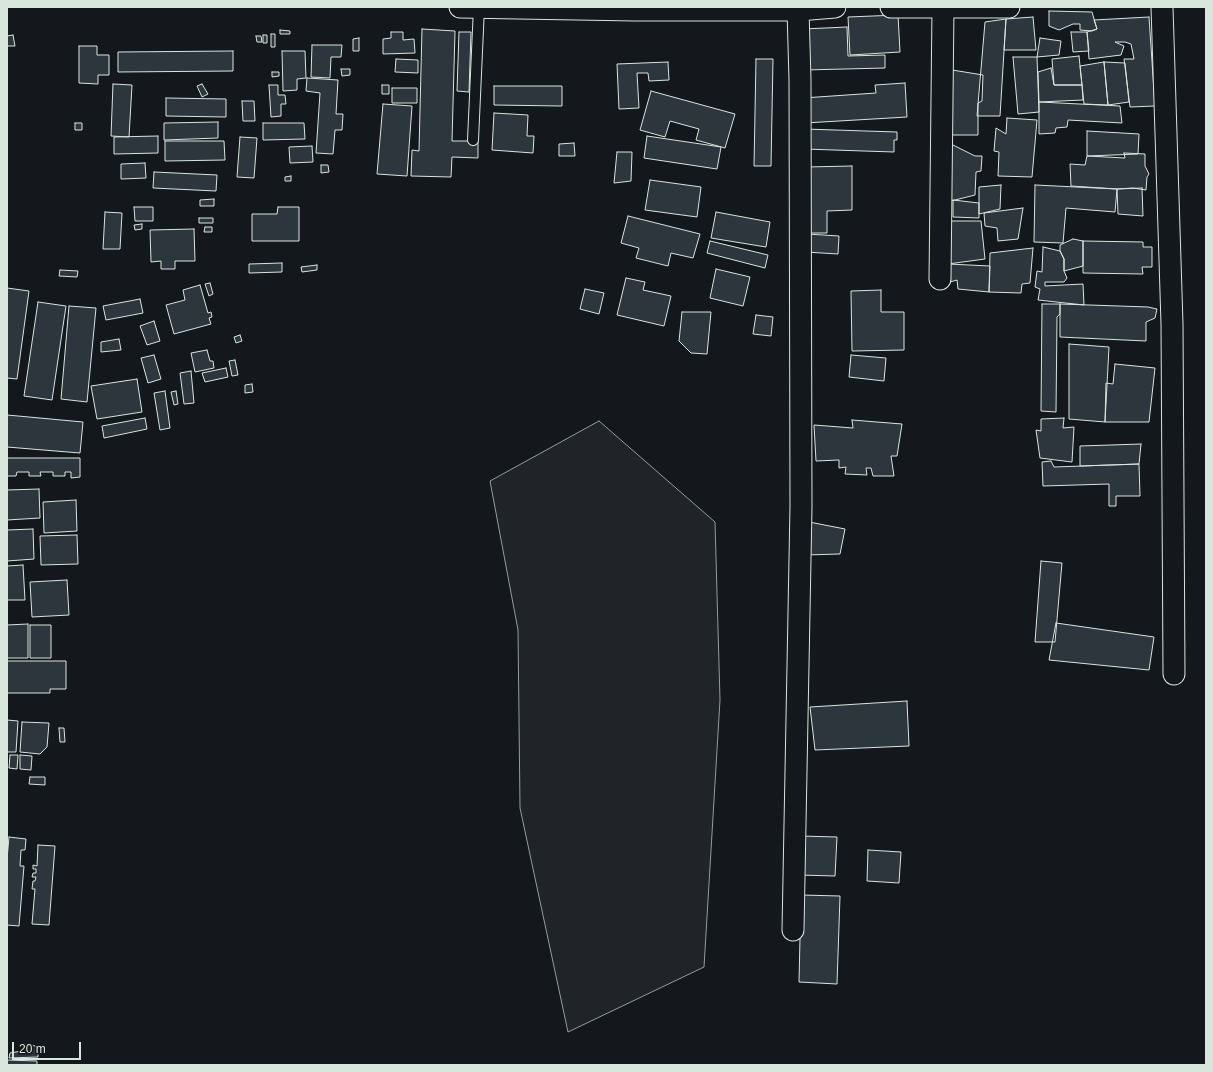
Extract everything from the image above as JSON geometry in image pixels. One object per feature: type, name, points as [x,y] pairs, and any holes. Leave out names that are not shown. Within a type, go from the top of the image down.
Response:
[{"type":"street","points":[[460,7],[798,10],[835,7]]},
{"type":"street","points":[[891,7],[1009,7]]},
{"type":"street","points":[[1162,7],[1172,324],[1174,674]]},
{"type":"street","points":[[940,279],[943,8]]},
{"type":"street","points":[[793,930],[801,506],[800,88],[798,10]]},
{"type":"lane","points":[[473,140],[479,7]]},
{"type":"shaded area","points":[[599,421],[715,522],[720,700],[704,967],[568,1032],[520,808],[518,630],[490,481]]},
{"type":"building","points":[[1049,11],[1092,12],[1097,29],[1092,31],[1080,30],[1080,24],[1073,24],[1059,30],[1049,26]]},
{"type":"building","points":[[898,15],[900,52],[850,55],[848,17]]},
{"type":"building","points":[[1033,17],[1036,50],[1004,50],[1006,19]]},
{"type":"building","points":[[1149,17],[1155,106],[1130,107],[1124,59],[1134,59],[1131,44],[1125,42],[1115,42],[1124,46],[1121,55],[1089,59],[1087,32],[1097,29],[1094,20]]},
{"type":"building","points":[[1006,19],[1000,116],[977,116],[985,22]]},
{"type":"building","points":[[847,27],[848,56],[885,55],[885,68],[804,70],[803,29]]},
{"type":"building","points":[[422,29],[455,31],[452,141],[478,141],[478,158],[452,157],[451,177],[411,176],[412,150],[419,151]]},
{"type":"building","points":[[280,30],[290,31],[290,34],[280,34]]},
{"type":"building","points":[[391,32],[403,32],[403,40],[414,39],[415,53],[383,54],[383,39],[391,38]]},
{"type":"building","points":[[459,32],[471,32],[469,92],[457,91]]},
{"type":"building","points":[[1071,32],[1087,32],[1089,51],[1073,52]]},
{"type":"building","points":[[271,34],[275,34],[275,47],[271,47]]},
{"type":"building","points":[[13,35],[15,46],[7,46],[7,36]]},
{"type":"building","points":[[263,35],[267,35],[267,43],[263,43]]},
{"type":"building","points":[[256,36],[261,36],[262,42],[257,42]]},
{"type":"building","points":[[359,38],[359,51],[353,51],[353,39]]},
{"type":"building","points":[[1040,38],[1061,41],[1059,55],[1037,57]]},
{"type":"building","points":[[312,45],[342,45],[341,57],[331,57],[330,78],[311,77]]},
{"type":"building","points":[[79,46],[97,46],[97,55],[109,55],[109,75],[98,75],[98,84],[79,83]]},
{"type":"building","points":[[233,51],[233,71],[118,72],[118,52]]},
{"type":"building","points":[[282,51],[305,51],[306,78],[297,79],[297,90],[283,91]]},
{"type":"building","points":[[1079,56],[1082,85],[1054,85],[1052,59]]},
{"type":"building","points":[[1013,57],[1037,57],[1039,112],[1018,114]]},
{"type":"building","points":[[396,59],[418,60],[418,73],[395,72]]},
{"type":"building","points":[[756,59],[773,59],[771,166],[754,166]]},
{"type":"building","points":[[668,62],[669,80],[649,81],[648,73],[637,73],[639,108],[619,109],[617,64]]},
{"type":"building","points":[[1104,62],[1125,63],[1129,102],[1108,105]]},
{"type":"building","points":[[1104,62],[1108,105],[1084,104],[1080,66]]},
{"type":"building","points":[[1051,68],[1054,85],[1082,85],[1083,100],[1039,102],[1038,72]]},
{"type":"building","points":[[341,69],[350,69],[350,75],[342,76]]},
{"type":"building","points":[[946,69],[983,75],[982,101],[978,103],[978,135],[947,135]]},
{"type":"building","points":[[272,72],[279,72],[279,76],[272,77]]},
{"type":"building","points":[[307,78],[338,80],[336,114],[343,114],[342,130],[335,130],[333,154],[316,153],[320,93],[306,91]]},
{"type":"building","points":[[905,83],[907,117],[805,123],[803,98],[876,93],[875,85]]},
{"type":"building","points":[[113,84],[132,85],[129,137],[111,136]]},
{"type":"building","points":[[202,84],[208,94],[202,97],[197,86]]},
{"type":"building","points":[[269,85],[278,85],[278,95],[285,95],[286,104],[281,104],[281,116],[271,117]]},
{"type":"building","points":[[382,85],[389,85],[389,94],[382,94]]},
{"type":"building","points":[[494,86],[562,86],[562,106],[494,105]]},
{"type":"building","points":[[392,88],[417,88],[417,103],[392,103]]},
{"type":"building","points":[[651,91],[735,114],[725,148],[696,140],[699,129],[670,121],[665,137],[640,130]]},
{"type":"building","points":[[166,98],[226,99],[226,117],[166,116]]},
{"type":"building","points":[[242,101],[254,101],[255,121],[243,121]]},
{"type":"building","points":[[1039,102],[1120,106],[1122,123],[1068,120],[1067,127],[1056,128],[1055,133],[1039,134]]},
{"type":"building","points":[[383,104],[412,106],[407,176],[377,174]]},
{"type":"building","points":[[494,113],[528,115],[527,136],[534,136],[533,153],[492,150]]},
{"type":"building","points":[[1007,118],[1037,120],[1032,177],[998,176],[999,152],[994,151],[996,128],[1006,134]]},
{"type":"building","points":[[218,122],[218,138],[164,140],[164,123]]},
{"type":"building","points":[[75,123],[82,123],[82,130],[75,130]]},
{"type":"building","points":[[263,123],[304,123],[305,139],[263,140]]},
{"type":"building","points":[[804,129],[897,132],[897,140],[894,140],[894,152],[804,149]]},
{"type":"building","points":[[1087,131],[1139,134],[1138,154],[1087,156]]},
{"type":"building","points":[[158,136],[158,153],[114,154],[114,137]]},
{"type":"building","points":[[647,136],[721,147],[717,169],[644,158]]},
{"type":"building","points":[[240,137],[257,138],[254,178],[237,177]]},
{"type":"building","points":[[165,141],[224,141],[225,160],[165,161]]},
{"type":"building","points":[[947,142],[975,156],[982,156],[981,171],[976,172],[975,195],[947,202]]},
{"type":"building","points":[[574,143],[575,156],[559,156],[559,144]]},
{"type":"building","points":[[312,146],[313,162],[290,163],[289,147]]},
{"type":"building","points":[[617,152],[632,152],[631,181],[614,183]]},
{"type":"building","points":[[1124,153],[1145,154],[1145,166],[1149,174],[1147,177],[1146,190],[1133,188],[1117,189],[1071,186],[1070,164],[1085,165],[1087,156],[1125,158]]},
{"type":"building","points":[[145,163],[146,178],[121,179],[121,164]]},
{"type":"building","points":[[321,165],[328,165],[329,172],[321,173]]},
{"type":"building","points":[[852,166],[852,210],[827,211],[827,233],[805,233],[805,167]]},
{"type":"building","points":[[154,172],[217,175],[216,191],[153,188]]},
{"type":"building","points":[[291,176],[291,181],[285,181],[285,177]]},
{"type":"building","points":[[650,180],[701,187],[697,217],[645,210]]},
{"type":"building","points":[[1001,185],[1000,209],[979,214],[979,187]]},
{"type":"building","points":[[1035,185],[1117,189],[1115,212],[1066,208],[1063,243],[1034,242]]},
{"type":"building","points":[[1142,188],[1143,216],[1118,214],[1117,189]]},
{"type":"building","points":[[214,199],[214,206],[200,206],[200,200]]},
{"type":"building","points":[[953,200],[979,203],[979,218],[953,217]]},
{"type":"building","points":[[134,207],[153,207],[153,221],[135,221]]},
{"type":"building","points":[[278,207],[299,207],[299,241],[252,241],[252,214],[277,214]]},
{"type":"building","points":[[1023,208],[1018,239],[998,241],[997,228],[985,226],[984,213]]},
{"type":"building","points":[[105,212],[122,213],[120,249],[103,249]]},
{"type":"building","points":[[716,212],[770,222],[766,247],[711,238]]},
{"type":"building","points":[[628,216],[700,234],[693,258],[671,253],[668,266],[636,258],[639,248],[621,243]]},
{"type":"building","points":[[199,218],[213,218],[213,223],[199,223]]},
{"type":"building","points":[[946,221],[981,221],[985,259],[948,264]]},
{"type":"building","points":[[142,224],[142,229],[135,230],[134,225]]},
{"type":"building","points":[[205,227],[212,227],[212,232],[204,232]]},
{"type":"building","points":[[194,229],[195,261],[175,261],[175,269],[161,269],[161,261],[151,262],[150,230]]},
{"type":"building","points":[[807,234],[839,236],[838,254],[806,252]]},
{"type":"building","points":[[1073,239],[1083,241],[1083,266],[1064,271],[1064,259],[1060,251],[1060,245]]},
{"type":"building","points":[[710,241],[768,255],[765,268],[707,253]]},
{"type":"building","points":[[1083,241],[1143,242],[1143,247],[1152,247],[1152,267],[1142,267],[1143,274],[1083,273]]},
{"type":"building","points":[[1043,247],[1060,251],[1064,259],[1064,271],[1067,278],[1064,282],[1045,282],[1045,286],[1083,284],[1084,305],[1038,300],[1040,289],[1035,287],[1037,271],[1042,272]]},
{"type":"building","points":[[1033,248],[1030,283],[1022,284],[1021,293],[989,292],[990,253]]},
{"type":"building","points":[[282,263],[282,272],[249,273],[249,264]]},
{"type":"building","points":[[948,264],[990,266],[989,292],[958,289],[957,280],[950,282]]},
{"type":"building","points":[[317,265],[317,270],[302,272],[301,267]]},
{"type":"building","points":[[716,269],[750,277],[743,306],[710,298]]},
{"type":"building","points":[[60,270],[78,271],[77,277],[59,276]]},
{"type":"building","points":[[626,278],[645,282],[643,290],[671,296],[664,326],[617,315]]},
{"type":"building","points":[[210,283],[213,294],[209,296],[205,284]]},
{"type":"building","points":[[200,285],[208,313],[211,312],[212,317],[209,318],[211,324],[174,334],[166,305],[185,300],[183,290]]},
{"type":"building","points":[[7,288],[29,291],[17,379],[7,378]]},
{"type":"building","points":[[585,289],[604,293],[599,314],[580,309]]},
{"type":"building","points":[[881,290],[881,312],[904,312],[904,350],[852,351],[851,291]]},
{"type":"building","points":[[140,299],[143,313],[106,320],[103,306]]},
{"type":"building","points":[[38,302],[66,306],[52,400],[24,396]]},
{"type":"building","points":[[1042,304],[1060,304],[1060,314],[1057,317],[1056,412],[1041,411]]},
{"type":"building","points":[[1060,304],[1148,307],[1157,309],[1155,318],[1146,322],[1146,341],[1060,337]]},
{"type":"building","points":[[69,306],[96,308],[87,402],[61,399]]},
{"type":"building","points":[[682,312],[711,312],[707,354],[691,353],[679,341]]},
{"type":"building","points":[[756,315],[773,317],[771,336],[753,334]]},
{"type":"building","points":[[154,321],[160,341],[147,345],[140,326]]},
{"type":"building","points":[[240,335],[242,341],[236,343],[234,337]]},
{"type":"building","points":[[119,339],[121,350],[101,352],[101,342]]},
{"type":"building","points":[[1069,344],[1109,347],[1105,422],[1069,419]]},
{"type":"building","points":[[207,350],[210,361],[213,361],[214,368],[195,372],[191,353]]},
{"type":"building","points":[[154,355],[161,379],[148,383],[141,358]]},
{"type":"building","points":[[851,355],[886,358],[884,381],[849,377]]},
{"type":"building","points":[[235,360],[238,375],[232,376],[229,361]]},
{"type":"building","points":[[1115,364],[1155,368],[1149,422],[1105,422],[1106,383],[1113,384]]},
{"type":"building","points":[[226,368],[228,377],[205,382],[202,373]]},
{"type":"building","points":[[191,371],[194,403],[184,404],[180,373]]},
{"type":"building","points":[[137,379],[142,412],[97,419],[91,386]]},
{"type":"building","points":[[252,384],[253,392],[245,393],[245,385]]},
{"type":"building","points":[[165,391],[170,428],[160,430],[154,393]]},
{"type":"building","points":[[176,391],[178,404],[174,405],[171,392]]},
{"type":"building","points":[[7,415],[83,422],[80,453],[7,447]]},
{"type":"building","points":[[145,418],[147,429],[104,438],[102,426]]},
{"type":"building","points":[[1064,418],[1063,428],[1074,427],[1072,462],[1040,458],[1036,430],[1041,431],[1041,419]]},
{"type":"building","points":[[852,420],[902,424],[897,456],[891,456],[894,476],[873,476],[871,468],[866,468],[867,475],[845,474],[846,467],[839,468],[839,460],[816,461],[814,425],[853,428]]},
{"type":"building","points":[[1141,444],[1139,464],[1080,466],[1080,446]]},
{"type":"building","points":[[7,458],[80,458],[80,477],[71,478],[71,472],[65,472],[65,476],[53,476],[53,472],[40,472],[41,476],[29,476],[29,472],[17,472],[16,476],[7,476]]},
{"type":"building","points":[[1051,461],[1054,467],[1139,464],[1140,496],[1116,496],[1116,506],[1109,506],[1109,484],[1043,486],[1042,462]]},
{"type":"building","points":[[39,489],[40,518],[7,520],[7,490]]},
{"type":"building","points":[[76,500],[77,531],[44,533],[43,502]]},
{"type":"building","points":[[804,521],[845,529],[840,554],[804,555]]},
{"type":"building","points":[[33,529],[34,559],[7,561],[7,530]]},
{"type":"building","points":[[77,535],[78,564],[41,565],[40,536]]},
{"type":"building","points":[[1041,561],[1062,563],[1055,642],[1035,642]]},
{"type":"building","points":[[23,565],[25,600],[7,600],[7,566]]},
{"type":"building","points":[[67,580],[69,615],[32,617],[30,582]]},
{"type":"building","points":[[1056,623],[1154,637],[1149,670],[1049,660]]},
{"type":"building","points":[[28,624],[28,658],[7,658],[7,625]]},
{"type":"building","points":[[30,625],[51,625],[51,658],[30,658]]},
{"type":"building","points":[[7,661],[66,661],[66,689],[50,689],[50,693],[7,693]]},
{"type":"building","points":[[907,701],[909,746],[815,750],[810,707]]},
{"type":"building","points":[[7,720],[18,721],[16,752],[7,752]]},
{"type":"building","points":[[22,722],[49,723],[47,747],[40,754],[20,752]]},
{"type":"building","points":[[59,728],[64,728],[65,742],[60,742]]},
{"type":"building","points":[[10,755],[18,755],[17,769],[9,768]]},
{"type":"building","points":[[20,755],[32,756],[31,770],[20,769]]},
{"type":"building","points":[[30,777],[45,777],[45,785],[29,784]]},
{"type":"building","points":[[800,836],[837,837],[835,876],[799,875]]},
{"type":"building","points":[[9,837],[26,839],[25,850],[21,850],[20,866],[24,866],[19,926],[7,925],[7,859]]},
{"type":"building","points":[[38,845],[55,846],[49,925],[32,924],[35,889],[32,889],[33,881],[35,881],[36,877],[32,877],[33,873],[36,873],[36,869],[33,869],[33,865],[37,866]]},
{"type":"building","points":[[868,850],[901,852],[899,883],[867,881]]},
{"type":"building","points":[[801,895],[840,896],[837,984],[799,982]]},
{"type":"building","points":[[24,1045],[38,1046],[38,1057],[9,1058],[10,1053],[22,1051]]},
{"type":"building","points":[[7,1060],[37,1061],[37,1065],[7,1065]]}]
